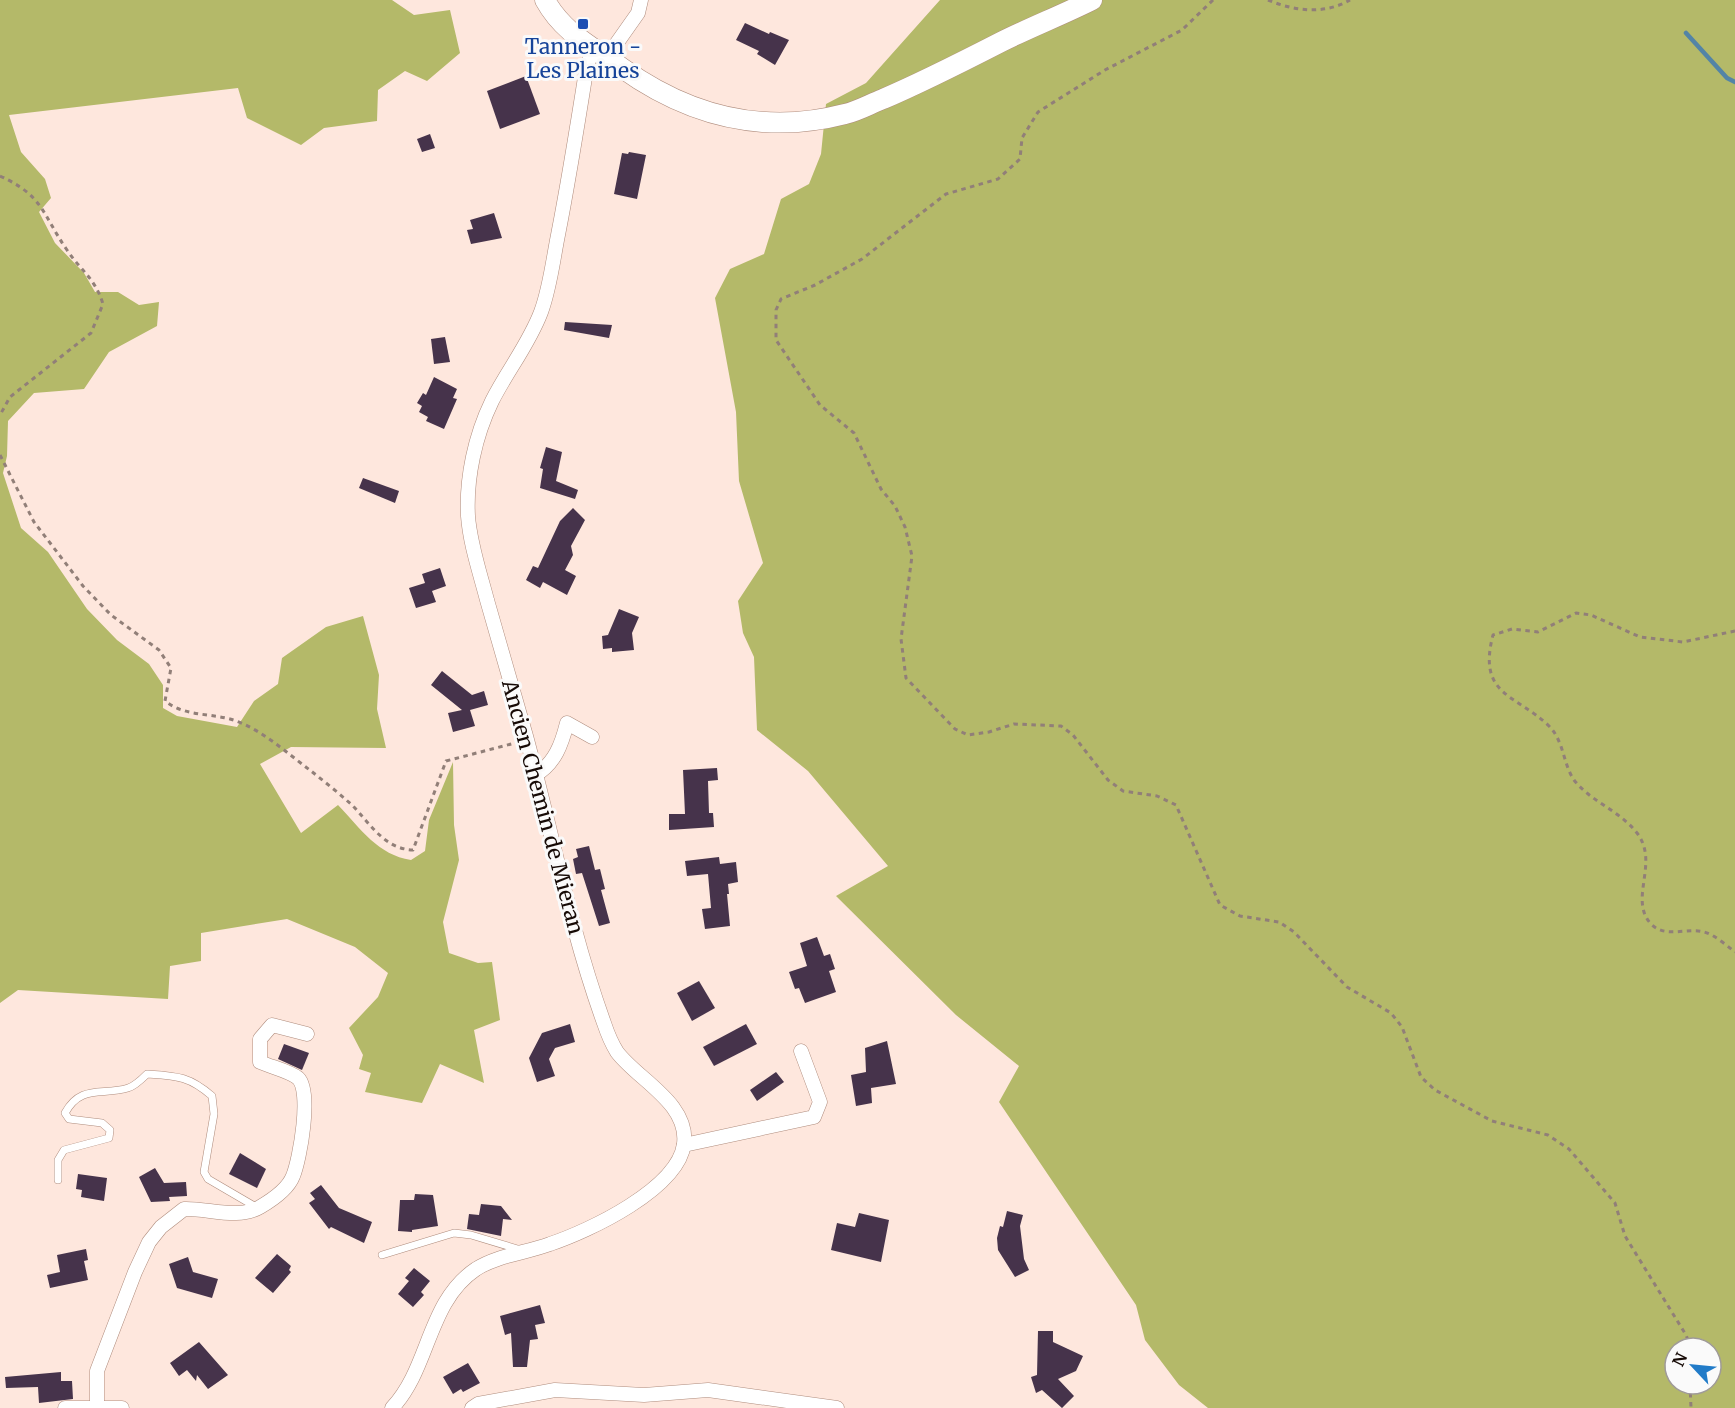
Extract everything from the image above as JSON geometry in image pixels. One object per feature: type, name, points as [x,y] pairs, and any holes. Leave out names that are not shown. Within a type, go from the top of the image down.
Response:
[{"type":"street","points":[[545,0],[552,13],[565,28],[660,93],[703,111],[758,121],[801,123],[847,114],[926,81],[1003,40],[1092,0]]},
{"type":"street","name":"Ancien Chemin de Mieran","points":[[641,0],[638,13],[587,65],[567,190],[541,312],[493,400],[480,431],[471,469],[468,515],[475,555],[527,740],[568,908],[605,1027],[618,1052],[672,1107],[682,1122],[684,1145]]},
{"type":"street","points":[[535,775],[544,770],[562,745],[567,723],[592,737]]},
{"type":"street","points":[[97,1407],[97,1371],[135,1272],[149,1242],[161,1227],[184,1209],[235,1213],[259,1208],[282,1192],[293,1177],[303,1129],[305,1088],[298,1078],[260,1062],[260,1039],[272,1025],[307,1034]]},
{"type":"street","points":[[392,1408],[405,1393],[428,1334],[462,1281],[479,1268],[551,1244],[601,1223],[635,1202],[658,1184],[675,1163],[684,1145],[814,1117],[820,1102],[801,1051]]},
{"type":"street","points":[[472,1408],[478,1404],[555,1389],[644,1395],[708,1390],[805,1406],[837,1408]]},
{"type":"street","points":[[65,1408],[122,1408]]},
{"type":"lane","points":[[58,1180],[58,1160],[64,1150],[109,1138],[110,1130],[102,1123],[69,1119],[66,1113],[72,1101],[81,1095],[130,1088],[147,1074],[182,1076],[199,1084],[212,1096],[214,1114],[204,1172],[208,1179],[259,1208]]},
{"type":"lane","points":[[382,1256],[454,1233],[471,1235],[523,1252]]},
{"type":"path","points":[[1213,0],[1182,30],[1105,70],[1038,112],[1022,138],[1020,159],[998,179],[946,194],[862,259],[815,285],[781,299],[776,310],[776,340],[820,405],[854,433],[881,489],[895,506],[904,526],[912,555],[901,639],[906,678],[955,729],[961,732],[968,735],[989,732],[1014,724],[1061,726],[1074,735],[1108,780],[1123,791],[1157,796],[1176,806],[1220,905],[1240,916],[1279,922],[1294,932],[1347,987],[1391,1012],[1402,1027],[1421,1077],[1435,1090],[1492,1121],[1548,1136],[1569,1149],[1615,1203],[1625,1236],[1686,1336]]},
{"type":"path","points":[[1268,0],[1290,9],[1311,10],[1343,4],[1350,0]]},
{"type":"path","points":[[0,176],[20,185],[38,201],[67,251],[89,274],[103,304],[91,333],[10,397],[0,415]]},
{"type":"path","points":[[0,455],[34,522],[83,585],[111,615],[159,650],[171,668],[165,701],[177,710],[231,719],[253,729],[328,785],[352,806],[374,831],[398,849],[413,850],[446,761],[527,740]]},
{"type":"path","points":[[1735,631],[1683,642],[1640,637],[1591,615],[1576,613],[1538,632],[1512,629],[1493,635],[1487,656],[1492,677],[1504,694],[1550,727],[1561,744],[1573,778],[1587,793],[1623,817],[1638,834],[1647,853],[1643,906],[1651,923],[1663,932],[1704,932],[1735,952]]},
{"type":"green space","points":[[0,0],[392,0],[414,15],[450,10],[460,53],[427,81],[405,71],[378,90],[377,121],[324,128],[301,145],[247,118],[238,88],[9,115],[21,152],[45,179],[51,198],[39,212],[55,243],[84,273],[95,292],[118,292],[139,305],[159,302],[157,326],[109,352],[84,389],[34,393],[8,421],[7,456],[3,473],[21,528],[48,552],[87,609],[117,640],[149,664],[163,685],[163,708],[177,716],[237,727],[254,701],[278,684],[282,658],[326,627],[363,616],[379,675],[377,709],[386,748],[291,747],[260,764],[301,833],[338,805],[379,847],[411,860],[425,851],[429,820],[453,762],[454,825],[459,860],[443,922],[449,953],[478,963],[492,962],[500,1020],[474,1030],[484,1083],[440,1064],[422,1103],[365,1092],[371,1073],[359,1069],[363,1055],[349,1028],[378,997],[388,973],[355,947],[287,919],[201,933],[201,961],[170,966],[168,999],[18,990],[0,1003]]},
{"type":"green space","points":[[940,0],[1735,0],[1735,1408],[1208,1408],[1179,1385],[1145,1340],[1136,1305],[999,1102],[1019,1066],[956,1015],[836,896],[888,866],[808,771],[757,730],[754,657],[743,633],[738,601],[763,563],[739,481],[736,412],[715,298],[730,269],[764,254],[781,199],[809,184],[821,154],[826,104],[866,83]]},
{"type":"building","points":[[745,23],[789,40],[775,65],[757,54],[759,51],[736,40]]},
{"type":"building","points":[[526,76],[540,114],[500,129],[487,91]]},
{"type":"building","points":[[430,134],[435,148],[422,152],[417,139]]},
{"type":"building","points":[[629,152],[646,155],[637,199],[614,194],[622,153],[628,154]]},
{"type":"building","points":[[494,213],[502,238],[471,244],[467,230],[473,229],[470,220]]},
{"type":"building","points":[[565,322],[612,325],[609,338],[564,330]]},
{"type":"building","points":[[445,337],[450,362],[434,364],[431,339]]},
{"type":"building","points":[[434,377],[457,389],[453,398],[457,399],[444,429],[426,421],[428,417],[419,412],[422,406],[417,403],[423,393],[426,395]]},
{"type":"building","points":[[546,447],[562,452],[556,481],[578,490],[575,499],[540,488],[543,469],[540,468]]},
{"type":"building","points":[[363,478],[399,491],[395,503],[359,488]]},
{"type":"building","points":[[573,508],[585,520],[571,546],[573,555],[565,570],[576,576],[567,595],[543,582],[540,588],[526,580],[533,566],[538,568],[560,521]]},
{"type":"building","points":[[440,568],[446,586],[432,591],[436,602],[416,608],[409,588],[425,583],[422,574]]},
{"type":"building","points":[[619,609],[639,617],[632,633],[634,650],[612,652],[612,648],[603,649],[602,636],[608,635]]},
{"type":"building","points":[[442,671],[472,695],[484,691],[488,705],[470,710],[475,726],[453,732],[448,713],[462,710],[431,685]]},
{"type":"building","points":[[717,768],[718,780],[708,781],[709,813],[713,813],[714,827],[669,830],[669,814],[685,814],[683,770]]},
{"type":"building","points":[[589,846],[595,870],[600,869],[605,889],[601,890],[610,923],[599,926],[582,873],[576,874],[573,859],[578,857],[576,849]]},
{"type":"building","points":[[719,857],[720,864],[736,862],[738,882],[728,884],[729,894],[727,894],[730,926],[705,929],[702,909],[711,908],[708,874],[687,876],[685,861]]},
{"type":"building","points":[[817,937],[824,956],[830,954],[835,969],[829,971],[836,992],[805,1003],[799,988],[795,989],[789,972],[807,966],[800,943]]},
{"type":"building","points":[[699,981],[715,1008],[692,1021],[677,993]]},
{"type":"building","points":[[570,1024],[575,1042],[555,1048],[549,1059],[555,1076],[537,1082],[529,1058],[542,1033]]},
{"type":"building","points":[[746,1024],[757,1044],[714,1066],[703,1047]]},
{"type":"building","points":[[887,1041],[896,1084],[871,1088],[872,1103],[856,1106],[851,1075],[866,1072],[865,1048]]},
{"type":"building","points":[[284,1044],[309,1053],[302,1070],[278,1059]]},
{"type":"building","points":[[776,1072],[784,1082],[757,1101],[750,1090]]},
{"type":"building","points":[[240,1153],[266,1169],[257,1188],[229,1174]]},
{"type":"building","points":[[155,1168],[164,1183],[186,1182],[187,1196],[169,1197],[170,1201],[151,1202],[139,1177]]},
{"type":"building","points":[[78,1174],[107,1178],[104,1201],[81,1197],[82,1190],[76,1189]]},
{"type":"building","points":[[321,1185],[339,1208],[372,1222],[364,1243],[331,1227],[329,1229],[309,1203],[315,1199],[310,1193]]},
{"type":"building","points":[[415,1194],[433,1195],[438,1226],[412,1230],[412,1232],[398,1231],[400,1200],[414,1200]]},
{"type":"building","points":[[481,1204],[501,1206],[512,1220],[503,1219],[501,1236],[467,1229],[469,1214],[479,1215]]},
{"type":"building","points":[[1007,1211],[1023,1215],[1020,1226],[1024,1259],[1029,1270],[1015,1277],[998,1250],[997,1238],[1000,1226],[1003,1227]]},
{"type":"building","points":[[859,1213],[889,1220],[881,1262],[831,1250],[837,1223],[855,1227]]},
{"type":"building","points":[[86,1249],[88,1260],[84,1261],[88,1280],[50,1288],[47,1275],[60,1272],[57,1255]]},
{"type":"building","points":[[277,1254],[291,1266],[289,1270],[291,1272],[273,1293],[255,1278]]},
{"type":"building","points":[[188,1257],[193,1272],[218,1279],[212,1298],[177,1288],[169,1264]]},
{"type":"building","points":[[414,1268],[430,1281],[421,1292],[424,1295],[413,1307],[398,1294],[409,1281],[405,1278]]},
{"type":"building","points":[[540,1305],[545,1323],[535,1325],[538,1339],[530,1340],[527,1367],[513,1367],[511,1333],[505,1335],[500,1316]]},
{"type":"building","points":[[1038,1331],[1053,1331],[1053,1342],[1083,1356],[1076,1371],[1058,1379],[1074,1396],[1062,1408],[1042,1390],[1036,1393],[1031,1377],[1037,1375]]},
{"type":"building","points":[[199,1342],[228,1375],[208,1389],[197,1375],[196,1381],[187,1370],[179,1376],[170,1363]]},
{"type":"building","points":[[468,1363],[480,1383],[463,1392],[461,1389],[453,1394],[443,1377]]},
{"type":"building","points":[[61,1372],[61,1381],[72,1381],[73,1399],[39,1403],[38,1387],[6,1388],[5,1377]]},
{"type":"waterway","points":[[1686,33],[1727,78],[1735,82]]},
{"type":"place","name":"Tanneron - Les Plaines","points":[[583,24]]}]
